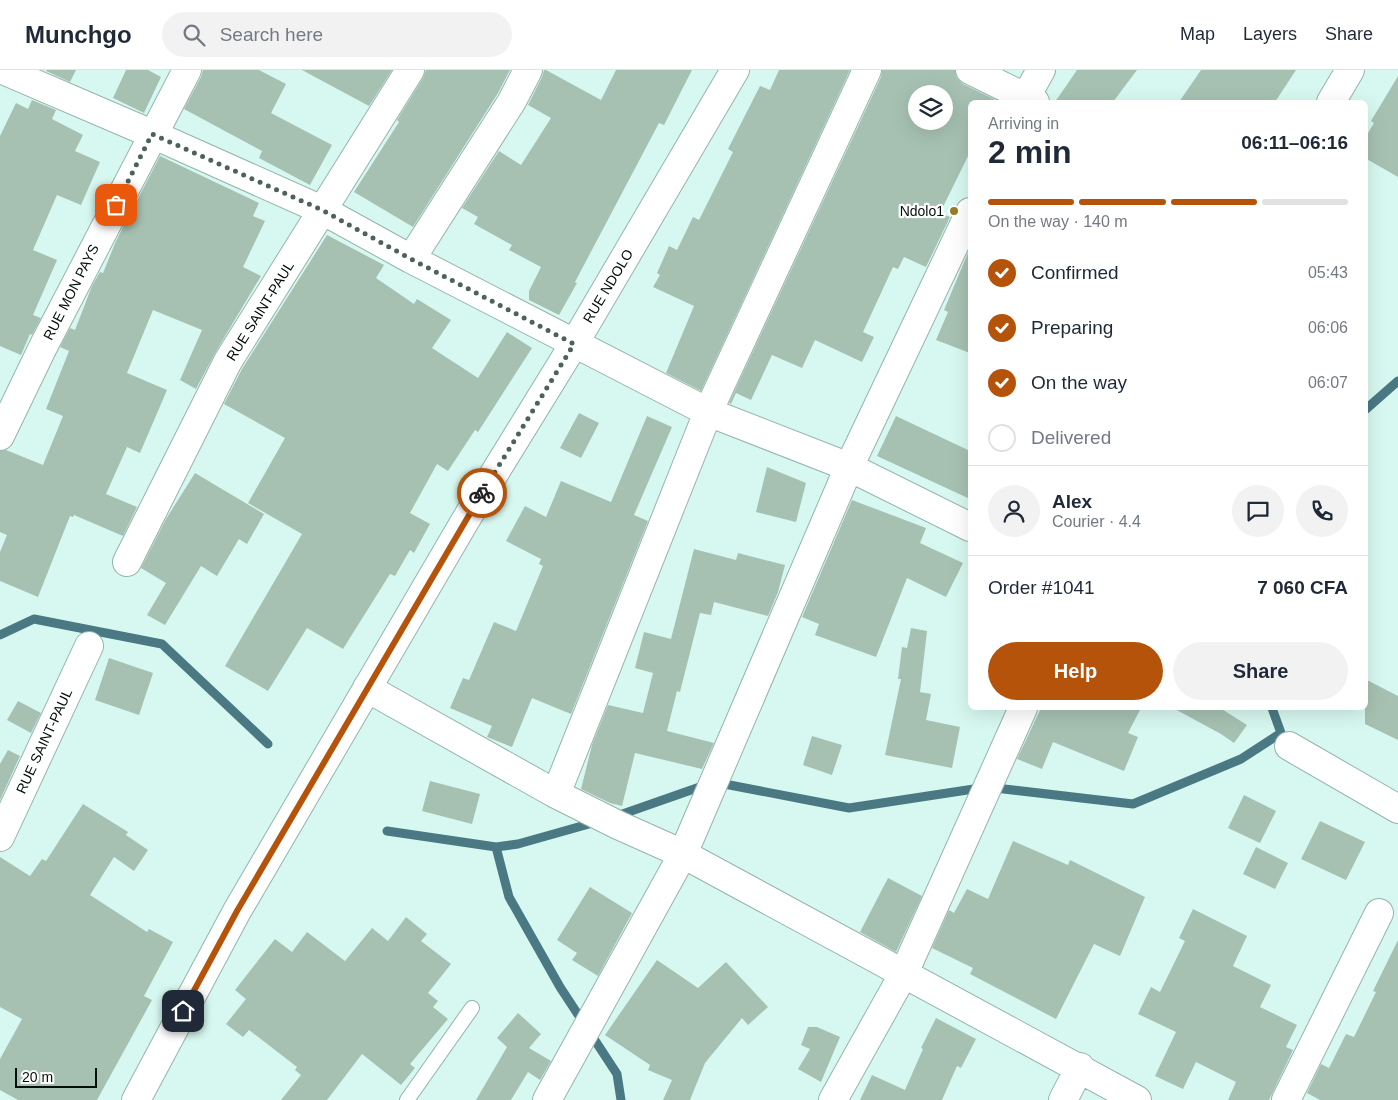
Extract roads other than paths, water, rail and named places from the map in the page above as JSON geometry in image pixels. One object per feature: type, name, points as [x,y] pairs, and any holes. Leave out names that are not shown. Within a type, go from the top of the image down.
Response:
[{"type":"street","points":[[3,70],[322,210],[411,259],[708,412],[849,467],[968,525]]},
{"type":"street","name":"RUE MON PAYS","points":[[0,436],[43,346],[187,70]]},
{"type":"street","name":"RUE SAINT-PAUL","points":[[127,562],[228,361],[410,70]]},
{"type":"street","points":[[411,259],[512,101],[528,70]]},
{"type":"street","name":"RUE NDOLO","points":[[136,1100],[237,911],[465,520],[574,344],[735,70]]},
{"type":"street","points":[[556,794],[708,412],[867,70]]},
{"type":"street","points":[[970,70],[1026,100]]},
{"type":"street","points":[[1028,100],[1041,70]]},
{"type":"street","points":[[1332,100],[1350,70]]},
{"type":"street","points":[[547,1100],[683,854],[849,467],[968,216]]},
{"type":"street","name":"RUE SAINT-PAUL","points":[[0,836],[88,646]]},
{"type":"street","points":[[367,688],[556,794],[618,825],[683,854],[1137,1100]]},
{"type":"street","points":[[833,1100],[904,973],[1022,710]]},
{"type":"street","points":[[1290,746],[1398,809]]},
{"type":"street","points":[[1286,1100],[1380,913]]},
{"type":"street","points":[[1063,1100],[1080,1068]]},
{"type":"lane","points":[[407,1100],[472,1008]]},
{"type":"waterway","points":[[1368,407],[1398,381]]},
{"type":"waterway","points":[[0,635],[34,619],[162,644],[268,744]]},
{"type":"waterway","points":[[614,817],[714,782],[849,808],[987,787],[1133,804],[1241,759],[1281,733],[1273,710]]},
{"type":"waterway","points":[[387,831],[496,847],[518,844],[596,822]]},
{"type":"waterway","points":[[496,847],[509,897],[560,987],[617,1074],[621,1100]]},
{"type":"place","name":"Ndolo1","points":[[954,211]]}]
